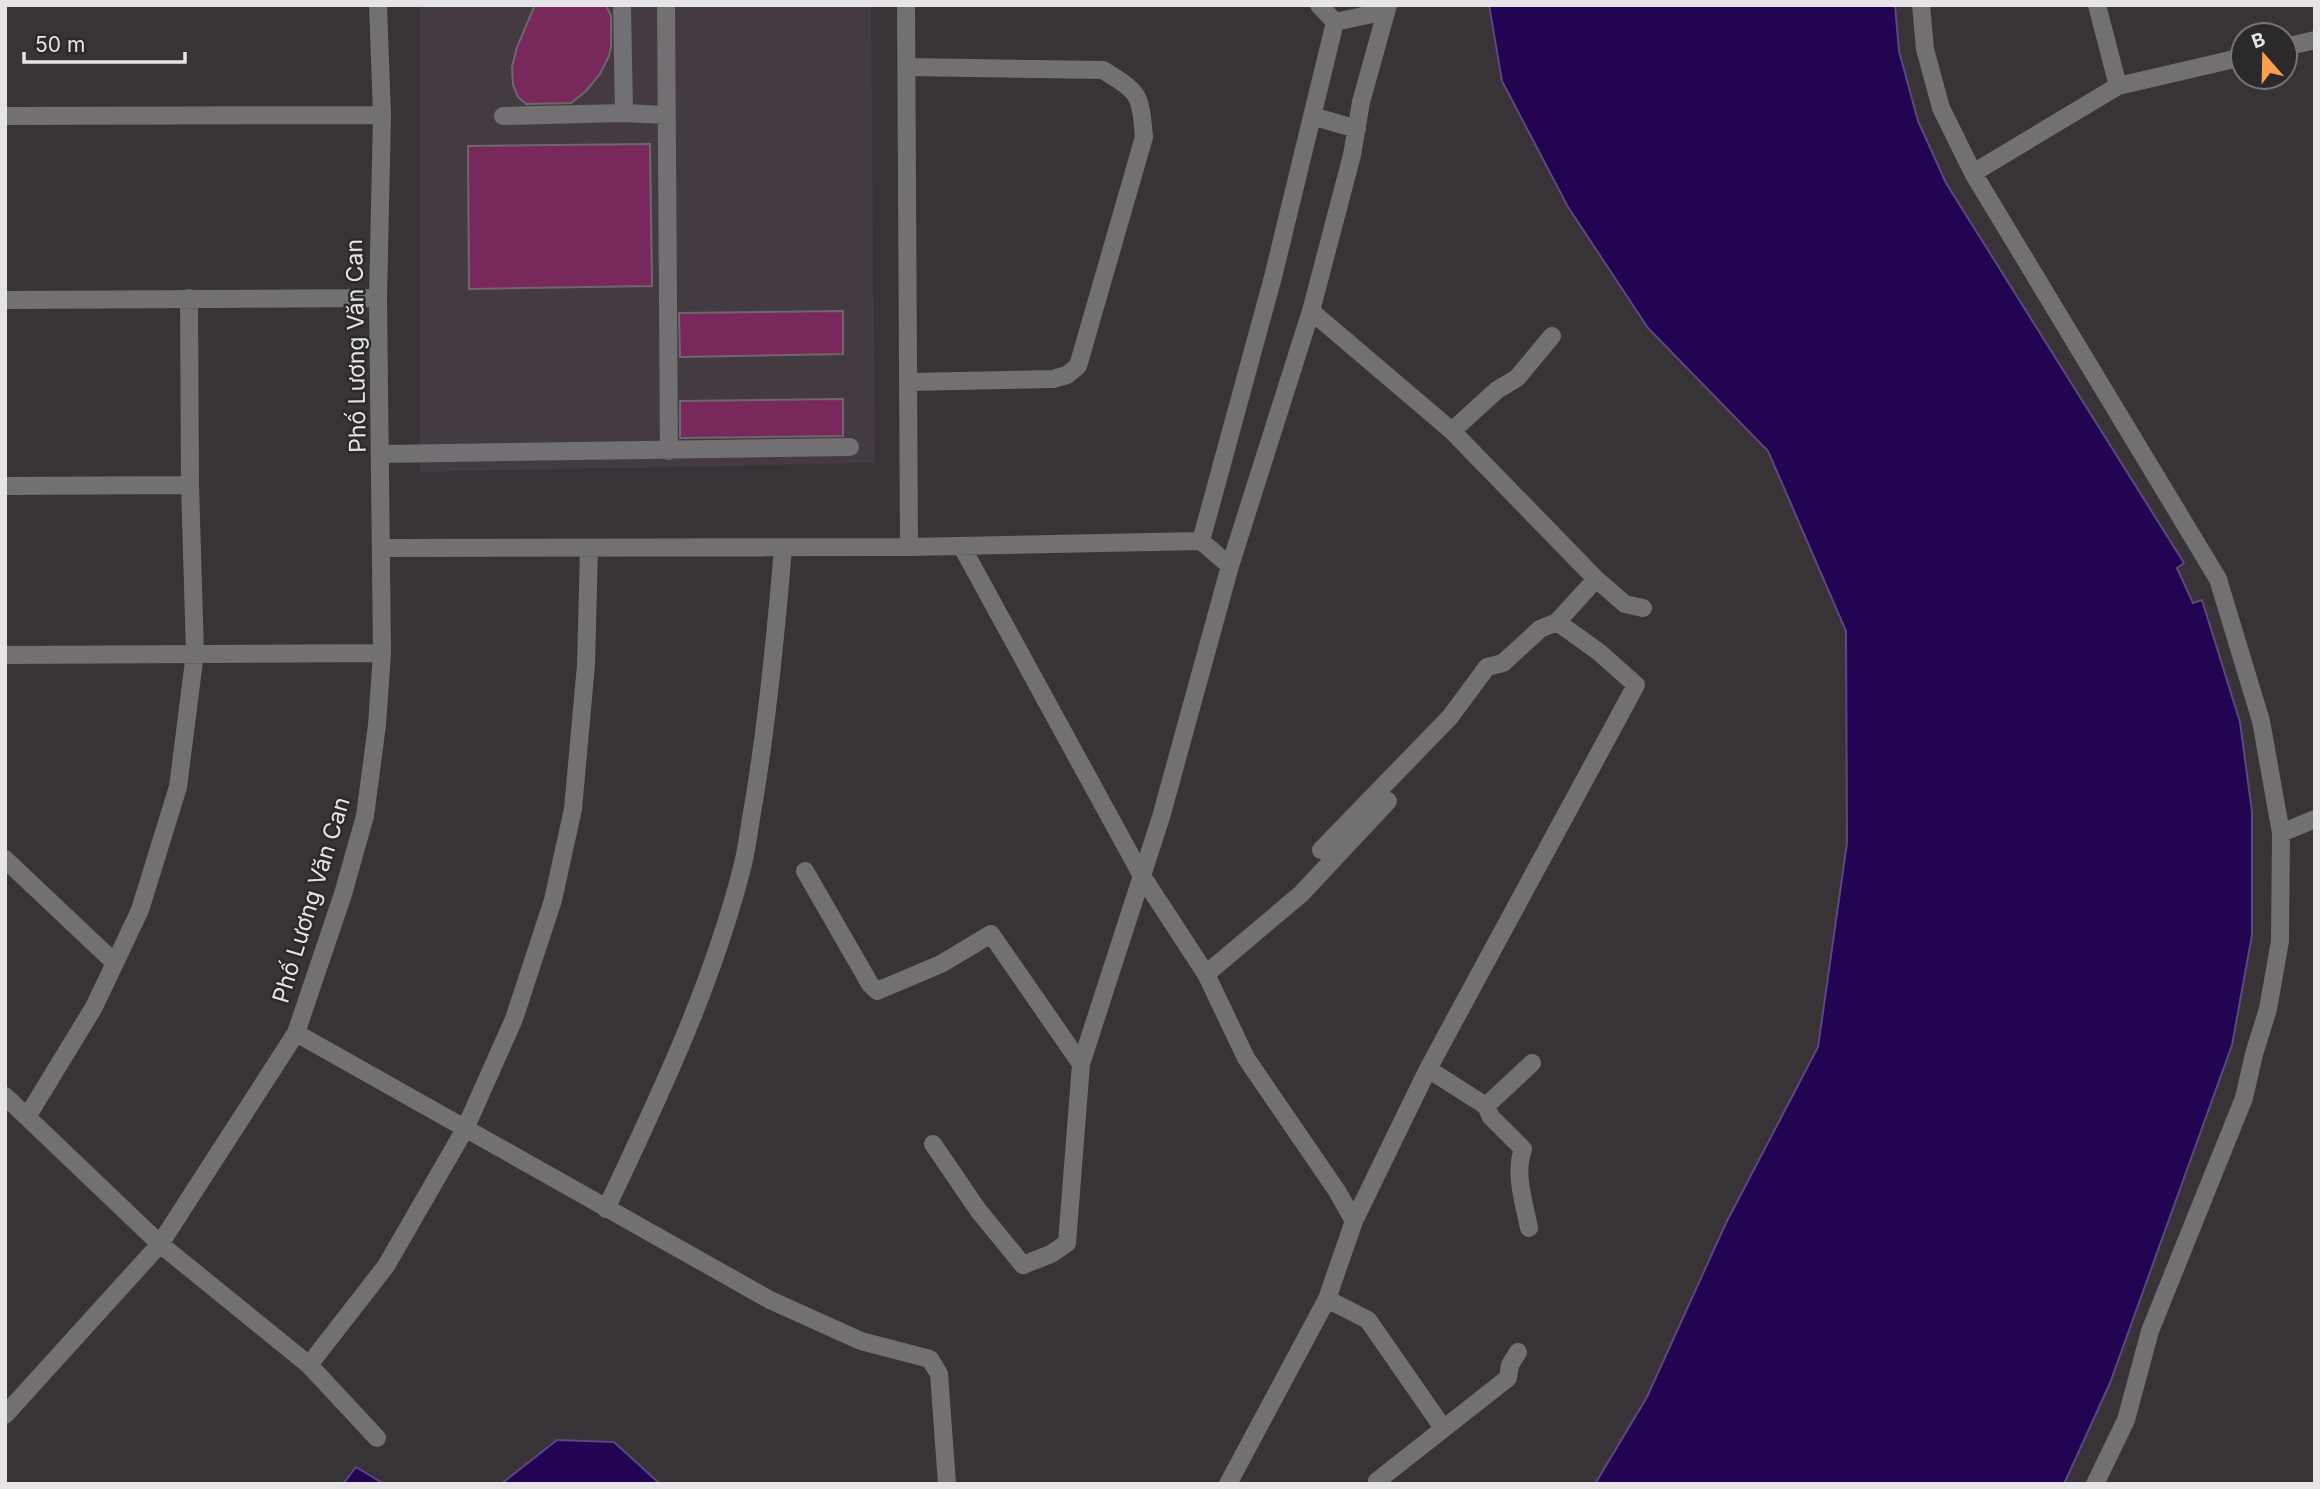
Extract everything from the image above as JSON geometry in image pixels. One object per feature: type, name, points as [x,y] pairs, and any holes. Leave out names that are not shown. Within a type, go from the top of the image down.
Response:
[{"type":"street","name":"Phố Lương Văn Can","points":[[5,1415],[160,1244],[296,1033],[343,894],[365,816],[377,724],[382,653],[382,454],[378,298],[382,115],[378,5]]},
{"type":"street","points":[[622,5],[624,113]]},
{"type":"street","points":[[666,5],[669,451]]},
{"type":"street","points":[[906,5],[909,547]]},
{"type":"street","points":[[1319,5],[1335,22]]},
{"type":"street","points":[[1922,5],[1925,49],[1941,108],[1973,173],[2218,579],[2261,721],[2281,833],[2280,941],[2269,1009],[2254,1054],[2244,1098],[2150,1331],[2126,1420],[2095,1484]]},
{"type":"street","points":[[2097,5],[2118,86]]},
{"type":"street","points":[[933,1144],[978,1210],[1023,1265],[1051,1254],[1067,1242],[1081,1064],[1142,876],[1230,566],[1311,311],[1387,8],[1335,22]]},
{"type":"street","points":[[1201,541],[1273,277],[1335,22]]},
{"type":"street","points":[[1973,173],[2118,86],[2229,60]]},
{"type":"street","points":[[907,67],[1103,70],[1125,84],[1141,100],[1144,137],[1078,366],[1067,375],[1054,379],[908,382]]},
{"type":"street","points":[[503,116],[624,113],[666,115]]},
{"type":"street","points":[[5,116],[382,115]]},
{"type":"street","points":[[1312,116],[1357,129]]},
{"type":"street","points":[[27,1116],[94,1007],[115,963],[139,910],[178,787],[195,653],[190,485],[189,298]]},
{"type":"street","points":[[5,300],[378,298]]},
{"type":"street","points":[[1311,311],[1452,431],[1595,579],[1625,604],[1643,608]]},
{"type":"street","points":[[1452,431],[1497,390],[1517,378],[1552,336]]},
{"type":"street","points":[[382,454],[850,447]]},
{"type":"street","points":[[5,486],[190,485]]},
{"type":"street","points":[[383,548],[962,547],[1201,541],[1230,566]]},
{"type":"street","points":[[962,547],[1142,876],[1206,974],[1246,1058],[1337,1191],[1354,1221]]},
{"type":"street","points":[[309,1365],[386,1266],[466,1129],[514,1019],[554,900],[574,796],[586,665],[589,548]]},
{"type":"street","points":[[606,1209],[706,986],[743,863],[774,659],[783,548]]},
{"type":"street","points":[[1321,850],[1450,717],[1488,667],[1503,663],[1540,629],[1557,622],[1595,579]]},
{"type":"street","points":[[1228,1484],[1327,1299],[1354,1221],[1429,1069],[1636,685],[1599,652],[1557,622]]},
{"type":"street","points":[[5,655],[382,653]]},
{"type":"street","points":[[1206,974],[1301,894],[1388,801]]},
{"type":"street","points":[[2281,833],[2315,819]]},
{"type":"street","points":[[5,859],[115,963]]},
{"type":"street","points":[[805,871],[870,984],[877,991],[941,964],[991,934],[1081,1064]]},
{"type":"street","points":[[296,1033],[770,1300],[860,1341],[930,1359],[939,1374],[947,1484]]},
{"type":"street","points":[[1486,1106],[1532,1063]]},
{"type":"street","points":[[1429,1069],[1486,1106],[1491,1117],[1523,1149],[1518,1162],[1529,1228]]},
{"type":"street","points":[[5,1096],[160,1244],[309,1365],[377,1438]]},
{"type":"street","points":[[1327,1299],[1368,1320],[1443,1428]]},
{"type":"street","points":[[1379,1484],[1377,1481],[1508,1378],[1510,1365],[1518,1352]]},
{"type":"shaded area","points":[[420,5],[871,5],[875,463],[420,472]]},
{"type":"shaded area","points":[[1489,5],[1895,5],[1899,51],[1918,121],[1946,183],[2184,563],[2177,568],[2193,603],[2202,600],[2240,722],[2252,812],[2252,935],[2232,1045],[2110,1383],[2064,1484],[1595,1484],[1647,1397],[1726,1223],[1818,1047],[1847,843],[1846,631],[1768,451],[1648,328],[1568,207],[1502,81]]},
{"type":"shaded area","points":[[557,1440],[614,1442],[660,1484],[501,1484]]},
{"type":"shaded area","points":[[356,1467],[384,1484],[343,1484]]},
{"type":"building","points":[[535,5],[606,5],[611,16],[609,56],[600,74],[586,91],[571,103],[526,104],[518,97],[513,85],[512,67],[517,47]]},
{"type":"building","points":[[650,144],[652,286],[469,289],[468,146]]},
{"type":"building","points":[[843,311],[843,354],[680,357],[679,313]]},
{"type":"building","points":[[843,399],[843,436],[680,438],[680,401]]}]
